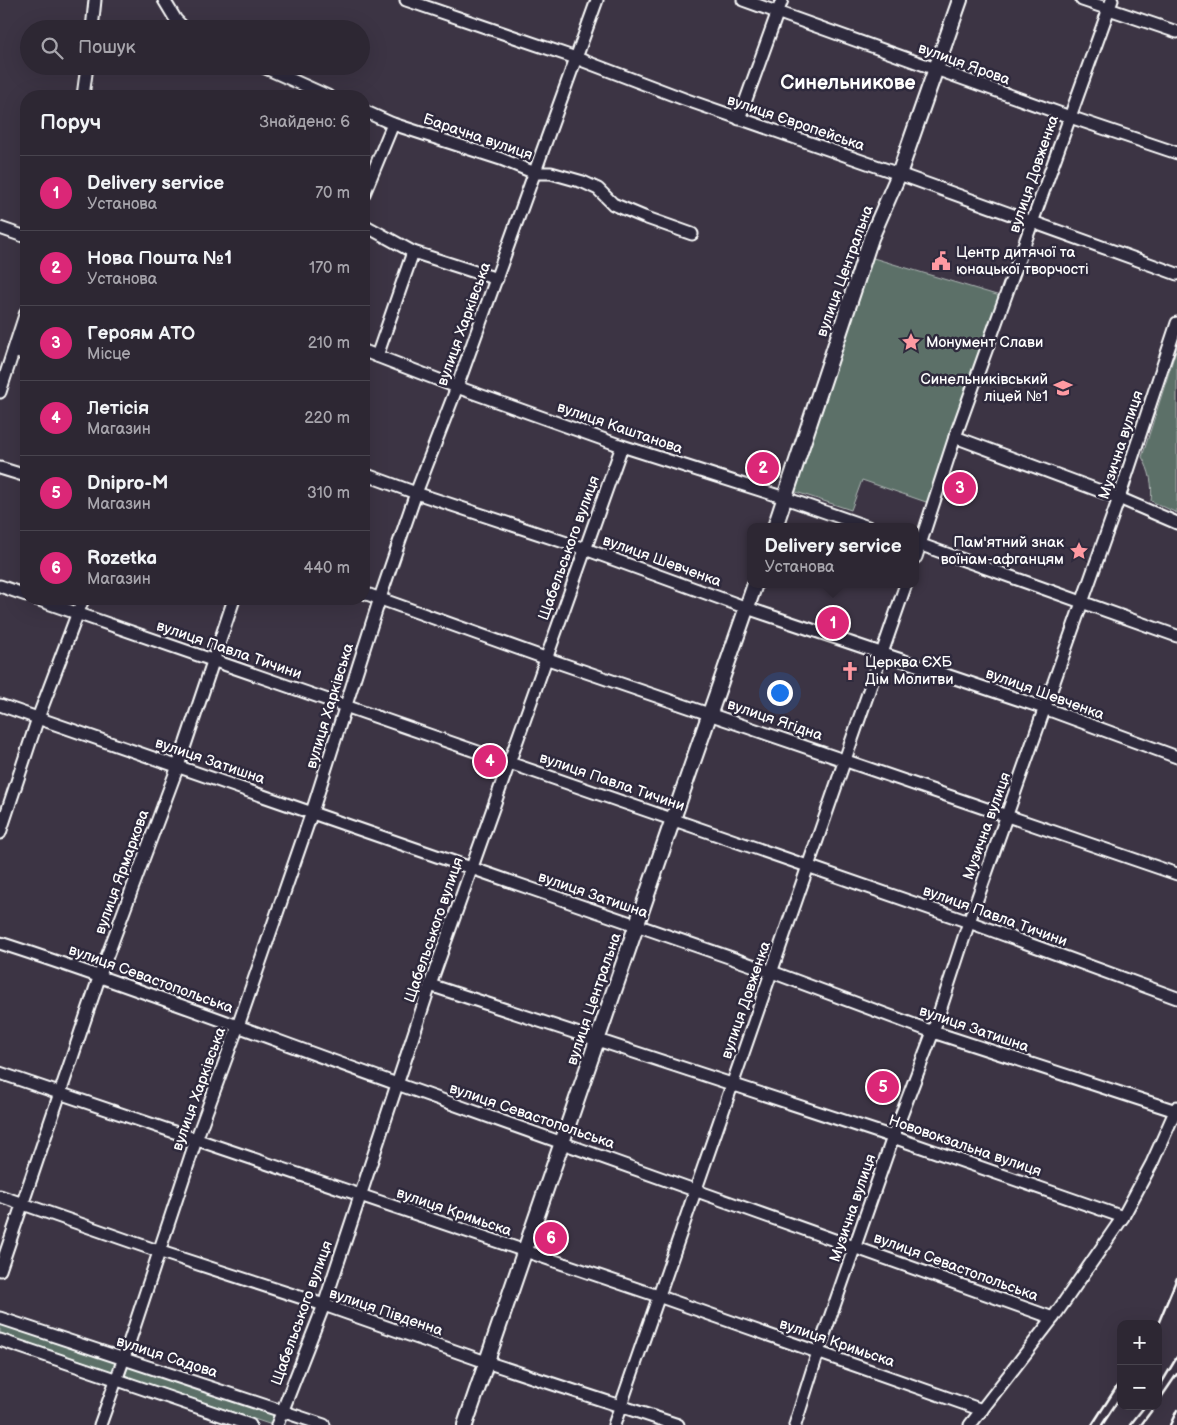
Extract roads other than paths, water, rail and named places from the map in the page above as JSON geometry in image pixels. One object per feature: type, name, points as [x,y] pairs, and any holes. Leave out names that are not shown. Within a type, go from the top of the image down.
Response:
[{"type":"main road","name":"вулиця Центральна","points":[[776,523],[870,238],[899,174],[960,0]]},
{"type":"main road","name":"вулиця Центральна","points":[[465,1425],[754,588]]},
{"type":"street","points":[[93,20],[95,0]]},
{"type":"street","points":[[164,0],[176,20]]},
{"type":"street","name":"вулиця Європейська","points":[[406,0],[576,58],[739,119],[899,174],[1177,274]]},
{"type":"street","name":"вулиця Харківська","points":[[100,1425],[196,1140],[238,1026],[312,812],[380,598],[416,494],[497,279],[597,0]]},
{"type":"street","name":"вулиця Ярова","points":[[743,0],[1070,117],[1177,153]]},
{"type":"street","points":[[739,119],[782,0]]},
{"type":"street","points":[[1082,0],[1110,5],[1177,32]]},
{"type":"street","name":"вулиця Довженка","points":[[919,541],[1110,5]]},
{"type":"street","points":[[84,90],[86,75]]},
{"type":"street","points":[[281,75],[315,90]]},
{"type":"street","name":"Барачна вулиця","points":[[370,114],[393,124],[492,156],[535,173],[551,172],[583,182],[598,190],[613,204],[644,218],[692,234]]},
{"type":"street","points":[[370,180],[393,124]]},
{"type":"street","points":[[0,228],[20,235]]},
{"type":"street","points":[[370,229],[413,252],[497,279]]},
{"type":"street","points":[[377,356],[413,252]]},
{"type":"street","name":"Музична вулиця","points":[[795,1425],[818,1352],[893,1137],[933,1032],[969,922],[1119,498],[1177,322]]},
{"type":"street","points":[[0,392],[20,332]]},
{"type":"street","points":[[14,351],[20,353]]},
{"type":"street","name":"вулиця Каштанова","points":[[370,353],[457,387],[622,446],[857,523]]},
{"type":"street","points":[[955,437],[1119,498],[1177,523]]},
{"type":"street","name":"Щабельського вулиця","points":[[277,1425],[324,1305],[430,985],[622,446]]},
{"type":"street","points":[[0,468],[20,474]]},
{"type":"street","name":"вулиця Шевченка","points":[[370,476],[416,494],[585,549],[747,608],[1044,708],[1177,757]]},
{"type":"street","points":[[919,544],[1177,636]]},
{"type":"street","points":[[0,586],[20,593]]},
{"type":"street","name":"вулиця Довженка","points":[[614,1425],[905,588]]},
{"type":"street","name":"вулиця Ягідна","points":[[370,594],[545,658],[1177,874]]},
{"type":"street","name":"вулиця Павла Тичини","points":[[54,605],[969,922],[1177,998]]},
{"type":"street","points":[[0,833],[38,718],[81,605]]},
{"type":"street","name":"вулиця Ярмаркова","points":[[0,1270],[100,976],[178,766],[232,605]]},
{"type":"street","name":"вулиця Затишна","points":[[0,705],[772,972],[933,1032],[1176,1109]]},
{"type":"street","name":"вулиця Севастопольська","points":[[0,943],[100,976],[1053,1318]]},
{"type":"street","name":"Нововокзальна вулиця","points":[[430,985],[893,1137],[1123,1217]]},
{"type":"street","name":"вулиця Кримьска","points":[[0,1073],[658,1296],[982,1410]]},
{"type":"street","points":[[970,1425],[1053,1318],[1123,1217],[1152,1162],[1176,1109]]},
{"type":"street","name":"вулиця Південна","points":[[0,1196],[158,1251],[324,1305],[486,1362],[678,1425]]},
{"type":"street","name":"вулиця Садова","points":[[0,1318],[324,1425]]},
{"type":"street","points":[[0,1340],[250,1425]]},
{"type":"railway","points":[[1160,1320],[1177,1278]]},
{"type":"railway","points":[[1162,1382],[1177,1357]]},
{"type":"railway","points":[[1162,1396],[1177,1374]]},
{"type":"railway","points":[[1092,1425],[1117,1386]]},
{"type":"railway","points":[[1102,1425],[1117,1402]]},
{"type":"railway","points":[[1130,1425],[1142,1410]]},
{"type":"railway","points":[[1141,1425],[1152,1410]]},
{"type":"railway","points":[[1170,1425],[1177,1410]]},
{"type":"place","name":"Центр дитячої та юнацької творчості","points":[[941,261]]},
{"type":"place","name":"Монумент Слави","points":[[911,342]]},
{"type":"place","name":"Синельниківський ліцей №1","points":[[1063,388]]},
{"type":"place","name":"Нова Пошта №1","points":[[763,468]]},
{"type":"place","name":"Героям АТО","points":[[960,488]]},
{"type":"place","name":"Пам'ятний знак воїнам-афганцям","points":[[1079,551]]},
{"type":"place","name":"Delivery service","points":[[833,623]]},
{"type":"place","name":"Церква ЄХБ Дім Молитви","points":[[850,671]]},
{"type":"place","name":"Летісія","points":[[490,761]]},
{"type":"place","name":"Dnipro-M","points":[[883,1087]]},
{"type":"place","name":"Rozetka","points":[[551,1238]]},
{"type":"district","name":"Синельникове","points":[[848,83]]}]
